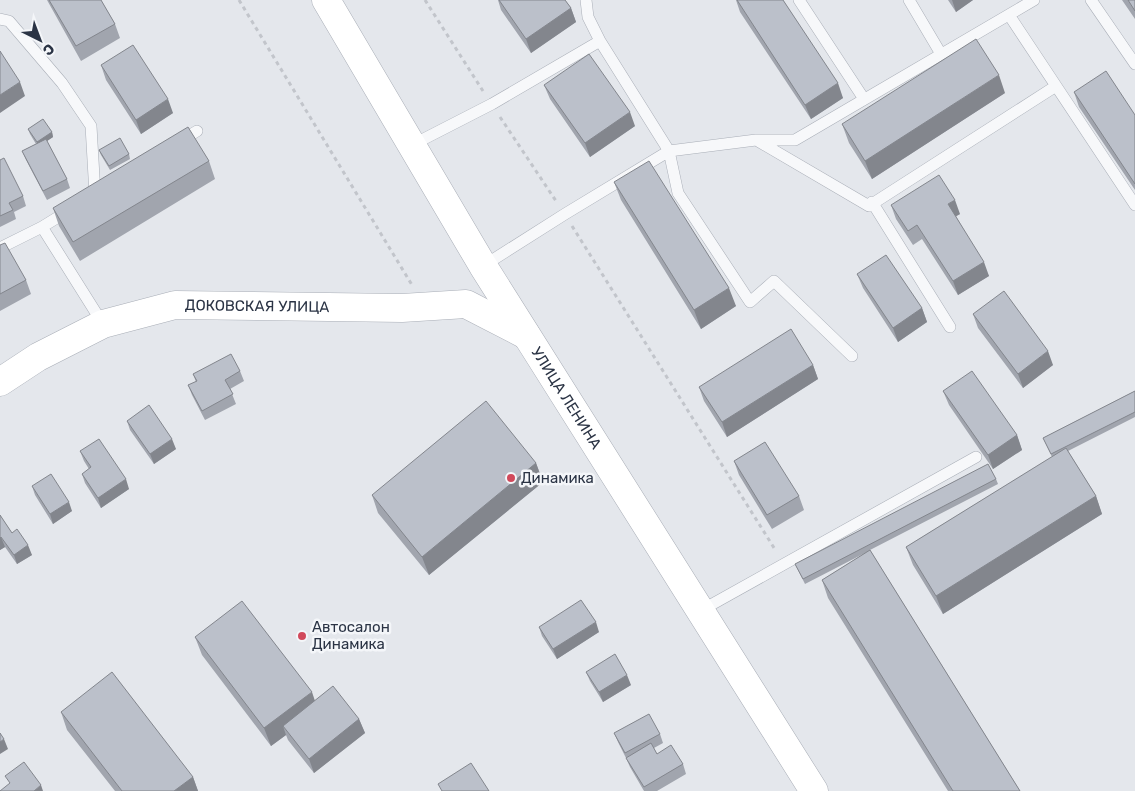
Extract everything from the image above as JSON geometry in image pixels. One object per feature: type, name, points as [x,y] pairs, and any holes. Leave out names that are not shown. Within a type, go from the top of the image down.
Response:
[{"type":"main road","name":"УЛИЦА ЛЕНИНА","points":[[326,0],[483,266],[814,791]]},
{"type":"main road","name":"ДОКОВСКАЯ УЛИЦА","points":[[0,382],[38,357],[103,324],[175,305],[402,308],[466,304],[526,335]]},
{"type":"lane","points":[[586,0],[588,17],[600,41],[669,151],[678,192],[750,302],[774,281],[852,356]]},
{"type":"lane","points":[[799,0],[864,99]]},
{"type":"lane","points":[[909,0],[941,54]]},
{"type":"lane","points":[[483,266],[564,214],[669,151],[756,140],[795,140],[1034,0]]},
{"type":"lane","points":[[1091,0],[1135,64]]},
{"type":"lane","points":[[1009,15],[1135,204]]},
{"type":"lane","points":[[0,19],[9,21],[62,83],[91,126],[92,196],[42,227],[0,248]]},
{"type":"lane","points":[[412,145],[492,104],[600,41]]},
{"type":"lane","points":[[756,140],[869,206],[872,202],[1056,86]]},
{"type":"lane","points":[[172,146],[197,131]]},
{"type":"lane","points":[[872,202],[950,327]]},
{"type":"lane","points":[[42,227],[103,324]]},
{"type":"lane","points":[[700,611],[976,457]]},
{"type":"path","points":[[239,0],[425,306]]},
{"type":"path","points":[[425,0],[564,214],[784,564]]},
{"type":"building","points":[[49,0],[101,0],[115,24],[76,46]]},
{"type":"building","points":[[499,0],[565,0],[571,8],[526,39]]},
{"type":"building","points":[[737,0],[783,0],[838,83],[805,105]]},
{"type":"building","points":[[1128,0],[1135,0],[1135,11]]},
{"type":"building","points":[[976,39],[999,75],[865,161],[842,124]]},
{"type":"building","points":[[133,45],[168,99],[136,120],[101,65]]},
{"type":"building","points":[[0,51],[20,82],[0,95]]},
{"type":"building","points":[[589,54],[630,112],[585,143],[544,85]]},
{"type":"building","points":[[1106,71],[1135,115],[1135,184],[1074,92]]},
{"type":"building","points":[[43,119],[52,132],[37,142],[28,129]]},
{"type":"building","points":[[188,127],[209,161],[73,242],[53,208]]},
{"type":"building","points":[[120,138],[129,154],[109,166],[99,150]]},
{"type":"building","points":[[46,139],[67,179],[43,191],[22,151]]},
{"type":"building","points":[[4,158],[23,196],[9,203],[13,210],[0,216],[0,160]]},
{"type":"building","points":[[649,161],[729,288],[694,310],[614,182]]},
{"type":"building","points":[[939,175],[955,200],[948,204],[984,262],[953,281],[917,225],[908,231],[891,205]]},
{"type":"building","points":[[5,243],[26,280],[0,294],[0,245]]},
{"type":"building","points":[[886,255],[922,308],[893,328],[857,274]]},
{"type":"building","points":[[1004,291],[1048,351],[1018,374],[973,314]]},
{"type":"building","points":[[791,329],[813,365],[722,422],[699,387]]},
{"type":"building","points":[[231,354],[240,371],[225,380],[233,394],[202,411],[188,385],[197,381],[193,374]]},
{"type":"building","points":[[972,371],[1017,435],[988,455],[943,391]]},
{"type":"building","points":[[1135,391],[1135,412],[1051,454],[1043,438]]},
{"type":"building","points":[[486,401],[536,463],[422,557],[372,495]]},
{"type":"building","points":[[149,405],[172,439],[150,454],[127,421]]},
{"type":"building","points":[[99,439],[126,479],[98,498],[82,474],[91,467],[80,451]]},
{"type":"building","points":[[765,442],[799,496],[767,515],[734,461]]},
{"type":"building","points":[[1066,448],[1096,496],[936,596],[906,547]]},
{"type":"building","points":[[988,464],[996,479],[803,579],[795,564]]},
{"type":"building","points":[[51,474],[69,502],[50,514],[32,486]]},
{"type":"building","points":[[0,515],[12,533],[17,529],[28,545],[14,555],[0,538]]},
{"type":"building","points":[[870,550],[1020,791],[953,791],[822,580]]},
{"type":"building","points":[[581,600],[596,622],[553,649],[539,627]]},
{"type":"building","points":[[242,601],[312,692],[264,728],[195,637]]},
{"type":"building","points":[[615,654],[627,675],[599,692],[586,672]]},
{"type":"building","points":[[112,672],[193,777],[174,791],[122,791],[61,712]]},
{"type":"building","points":[[333,686],[359,719],[309,759],[283,726]]},
{"type":"building","points":[[649,714],[660,734],[625,753],[614,733]]},
{"type":"building","points":[[0,733],[4,739],[0,742]]},
{"type":"building","points":[[651,743],[657,754],[671,745],[683,764],[644,787],[626,758]]},
{"type":"building","points":[[24,762],[41,785],[34,791],[0,791],[10,783],[5,776]]},
{"type":"building","points":[[471,763],[489,791],[442,791],[438,784]]},
{"type":"place","name":"Динамика","points":[[511,478]]},
{"type":"place","name":"Автосалон Динамика","points":[[302,636]]}]
